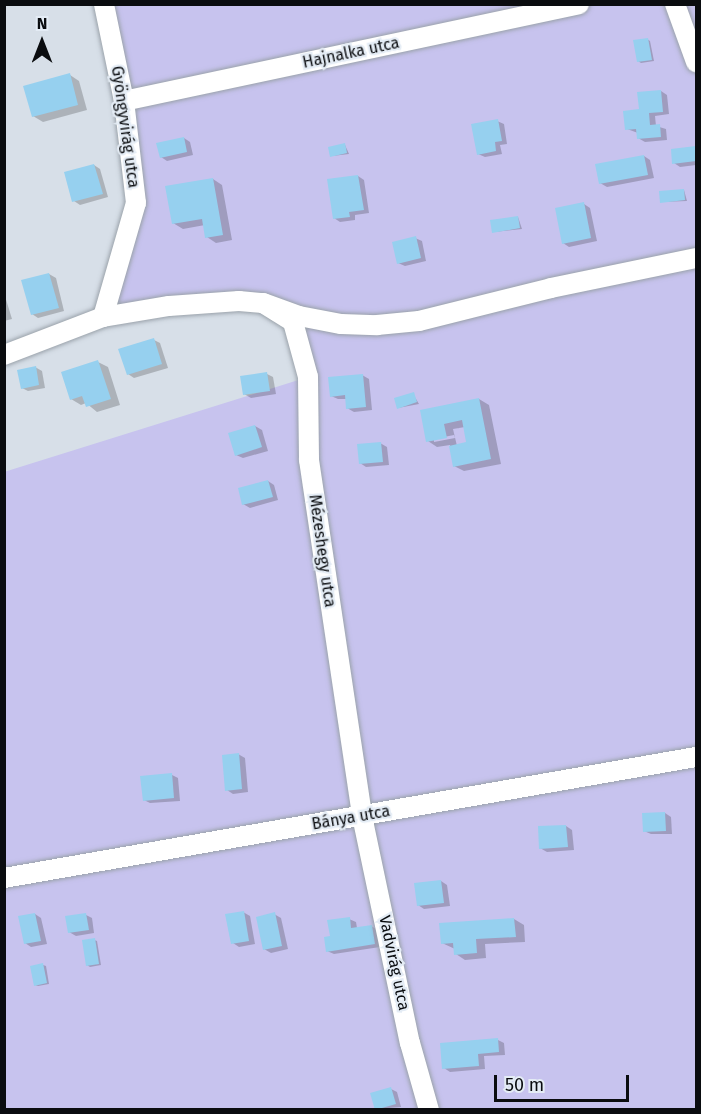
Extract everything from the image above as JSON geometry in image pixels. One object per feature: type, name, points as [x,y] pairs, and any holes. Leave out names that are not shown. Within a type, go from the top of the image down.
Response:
[{"type":"street","name":"Gyöngyvirág utca","points":[[103,317],[136,203],[124,101],[104,4]]},
{"type":"street","name":"Hajnalka utca","points":[[124,101],[579,4]]},
{"type":"street","points":[[675,4],[696,62]]},
{"type":"street","points":[[4,355],[103,317],[169,306],[238,301],[263,303],[299,316],[341,324],[377,325],[419,321],[551,288],[696,258]]},
{"type":"street","name":"Mézeshegy utca","points":[[263,303],[293,322],[308,377],[309,460],[362,816]]},
{"type":"street","name":"Bánya utca","points":[[4,878],[696,757]]},
{"type":"street","name":"Vadvirág utca","points":[[362,816],[411,1043],[429,1110]]},
{"type":"shaded area","points":[[106,5],[696,5],[696,1109],[5,1109],[4,472],[308,377],[293,322],[263,303],[103,317],[136,203]]},
{"type":"building","points":[[648,38],[652,60],[637,62],[633,40]]},
{"type":"building","points":[[70,73],[78,105],[32,117],[23,86]]},
{"type":"building","points":[[661,90],[663,112],[649,113],[650,125],[660,124],[661,137],[637,139],[636,129],[625,130],[623,111],[639,109],[637,92]]},
{"type":"building","points":[[498,119],[502,141],[495,142],[496,151],[477,155],[471,124]]},
{"type":"building","points":[[184,137],[187,152],[160,158],[156,143]]},
{"type":"building","points":[[345,143],[347,153],[330,157],[328,147]]},
{"type":"building","points":[[696,146],[696,161],[672,164],[671,149]]},
{"type":"building","points":[[644,155],[648,175],[599,184],[595,164]]},
{"type":"building","points":[[94,164],[103,194],[72,202],[64,172]]},
{"type":"building","points":[[358,175],[364,210],[349,212],[350,217],[333,219],[327,179]]},
{"type":"building","points":[[213,178],[223,235],[205,238],[202,219],[172,224],[165,186]]},
{"type":"building","points":[[684,189],[685,200],[660,203],[659,191]]},
{"type":"building","points":[[584,202],[591,238],[562,244],[555,208]]},
{"type":"building","points":[[518,216],[520,228],[492,233],[490,220]]},
{"type":"building","points":[[416,236],[421,258],[397,264],[392,242]]},
{"type":"building","points":[[49,273],[59,308],[31,315],[21,280]]},
{"type":"building","points":[[154,338],[162,364],[127,375],[118,349]]},
{"type":"building","points":[[98,360],[111,399],[86,407],[82,396],[70,400],[61,372]]},
{"type":"building","points":[[36,366],[39,385],[21,389],[17,370]]},
{"type":"building","points":[[267,372],[270,391],[243,395],[240,376]]},
{"type":"building","points":[[363,374],[366,407],[346,409],[345,395],[330,397],[328,377]]},
{"type":"building","points":[[414,392],[417,402],[397,409],[394,398]]},
{"type":"building","points":[[479,398],[491,459],[453,467],[449,446],[466,442],[462,420],[444,424],[447,438],[426,442],[420,410]]},
{"type":"building","points":[[255,425],[262,447],[235,456],[228,433]]},
{"type":"building","points":[[381,442],[383,462],[359,464],[357,444]]},
{"type":"building","points":[[268,480],[273,497],[242,505],[238,488]]},
{"type":"building","points":[[239,753],[242,789],[225,791],[222,755]]},
{"type":"building","points":[[172,773],[174,798],[143,801],[140,776]]},
{"type":"building","points":[[665,812],[666,831],[643,832],[642,813]]},
{"type":"building","points":[[566,825],[568,847],[539,849],[538,826]]},
{"type":"building","points":[[441,880],[444,903],[417,906],[414,883]]},
{"type":"building","points":[[244,911],[249,941],[231,944],[225,914]]},
{"type":"building","points":[[275,912],[282,946],[263,950],[256,917]]},
{"type":"building","points":[[35,913],[41,941],[24,944],[18,916]]},
{"type":"building","points":[[86,913],[89,930],[68,933],[65,916]]},
{"type":"building","points":[[350,917],[351,928],[372,925],[375,944],[326,952],[324,937],[330,936],[327,920]]},
{"type":"building","points":[[514,918],[516,937],[476,939],[477,953],[454,955],[453,943],[441,944],[439,923]]},
{"type":"building","points":[[95,938],[99,964],[86,966],[82,940]]},
{"type":"building","points":[[43,963],[47,983],[34,986],[30,966]]},
{"type":"building","points":[[498,1038],[499,1052],[478,1054],[479,1066],[442,1069],[440,1043]]},
{"type":"building","points":[[391,1087],[396,1104],[375,1110],[370,1093]]}]
